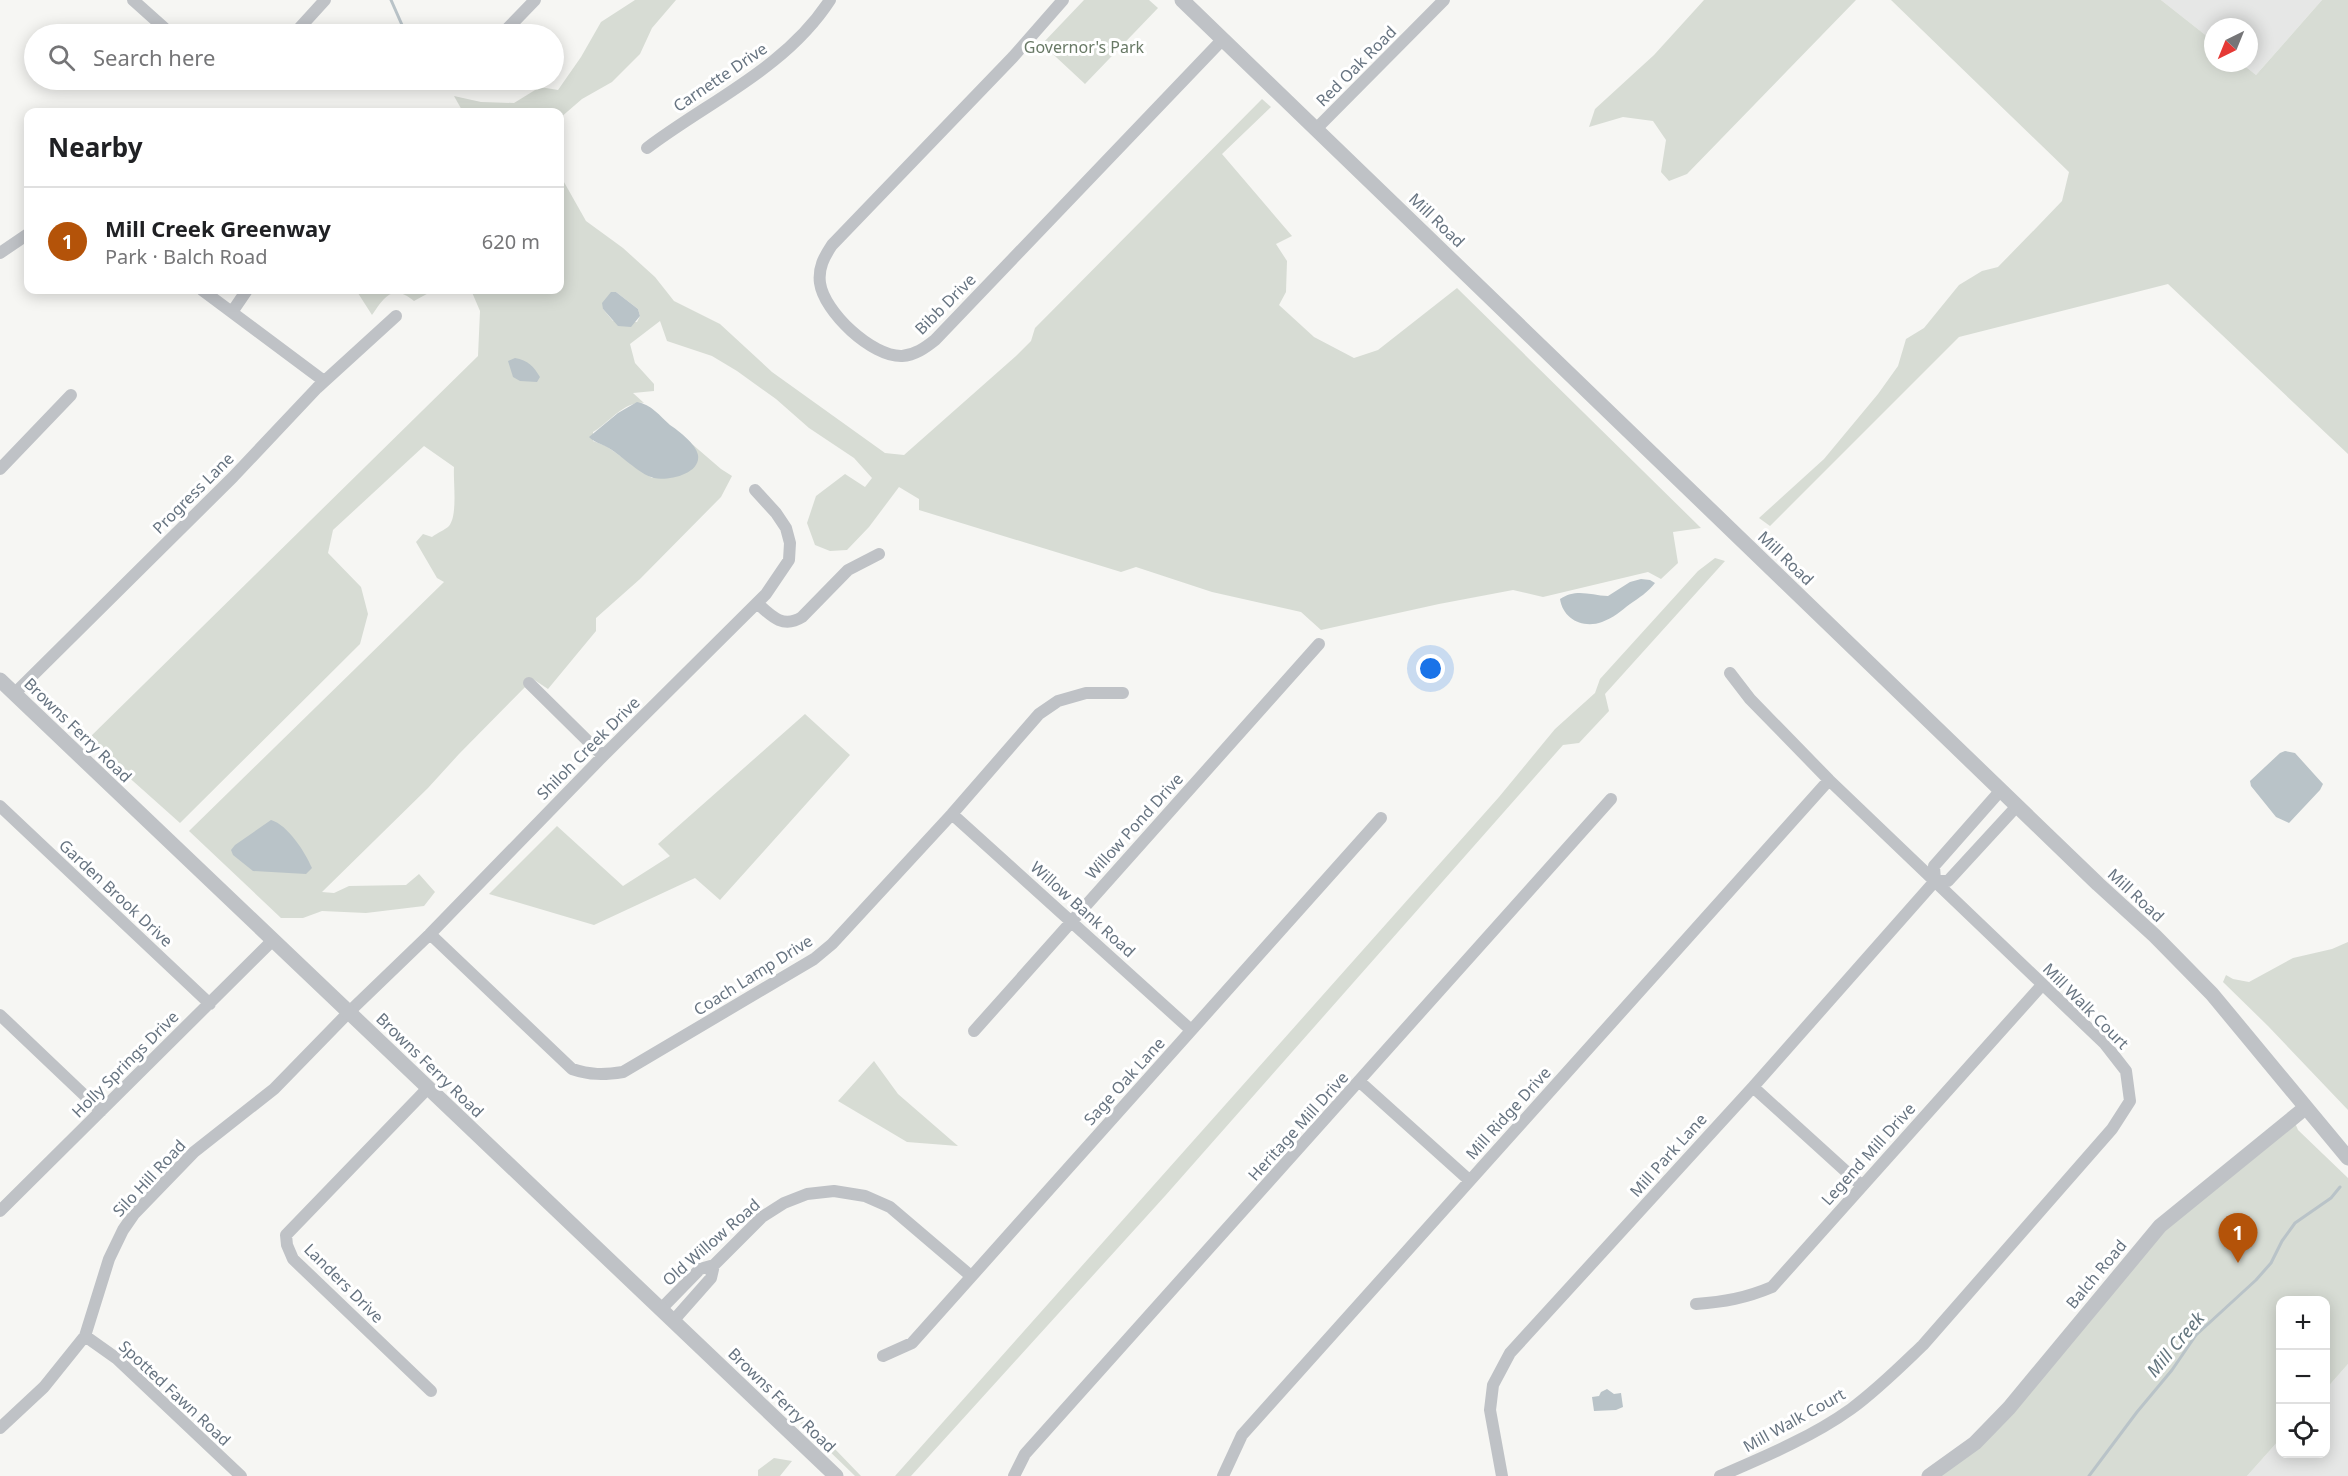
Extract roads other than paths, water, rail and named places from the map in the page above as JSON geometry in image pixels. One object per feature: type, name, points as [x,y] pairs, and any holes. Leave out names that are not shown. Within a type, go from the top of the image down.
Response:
[{"type":"street","points":[[133,0],[160,24]]},
{"type":"street","points":[[303,24],[325,0]]},
{"type":"street","points":[[512,24],[535,0]]},
{"type":"street","name":"Carnette Drive","points":[[647,148],[737,89],[781,55],[818,19],[830,0]]},
{"type":"street","name":"Bibb Drive","points":[[1063,0],[1013,57],[832,244],[822,261],[819,281],[830,308],[868,344],[889,354],[903,356],[921,351],[935,340],[1223,39]]},
{"type":"street","name":"Mill Road","points":[[1182,0],[2017,806],[2155,936],[2212,994],[2348,1158]]},
{"type":"street","name":"Red Oak Road","points":[[1316,129],[1444,0]]},
{"type":"street","points":[[0,254],[24,237]]},
{"type":"street","points":[[207,294],[324,381]]},
{"type":"street","points":[[232,312],[245,294]]},
{"type":"street","name":"Progress Lane","points":[[14,694],[233,477],[324,381],[396,316]]},
{"type":"street","points":[[0,469],[71,395]]},
{"type":"street","name":"Shiloh Creek Drive","points":[[349,1012],[430,934],[603,756],[757,603],[785,567],[789,560],[790,543],[786,528],[755,490]]},
{"type":"street","points":[[757,603],[772,618],[794,622],[848,570],[879,554]]},
{"type":"street","name":"Willow Pond Drive","points":[[974,1031],[1319,644]]},
{"type":"street","name":"Mill Walk Court","points":[[1720,1476],[1765,1457],[1850,1410],[1889,1378],[1923,1345],[2112,1129],[2130,1101],[2126,1071],[2105,1044],[1829,780],[1750,699],[1730,673]]},
{"type":"street","name":"Browns Ferry Road","points":[[0,680],[836,1476]]},
{"type":"street","points":[[529,683],[603,756]]},
{"type":"street","name":"Coach Lamp Drive","points":[[430,934],[572,1069],[588,1075],[623,1072],[814,959],[831,944],[952,814],[1039,714],[1058,701],[1086,693],[1123,693]]},
{"type":"street","name":"Mill Ridge Drive","points":[[1223,1476],[1242,1435],[1829,780]]},
{"type":"street","name":"Mill Park Lane","points":[[1503,1476],[1490,1410],[1492,1385],[1510,1353],[1753,1087],[1935,881],[1934,866],[2001,790]]},
{"type":"street","name":"Heritage Mill Drive","points":[[1014,1476],[1025,1454],[1611,799]]},
{"type":"street","name":"Garden Brook Drive","points":[[0,806],[210,1004]]},
{"type":"street","name":"Mill Park Lane","points":[[1935,881],[1948,881],[2017,806]]},
{"type":"street","name":"Willow Bank Road","points":[[952,814],[1072,920],[1191,1030]]},
{"type":"street","name":"Sage Oak Lane","points":[[883,1356],[912,1342],[1381,818]]},
{"type":"street","name":"Holly Springs Drive","points":[[0,1211],[273,940]]},
{"type":"street","name":"Legend Mill Drive","points":[[1696,1304],[1732,1301],[1772,1287],[2043,986]]},
{"type":"street","name":"Silo Hill Road","points":[[0,1428],[44,1387],[85,1336],[109,1259],[123,1230],[134,1214],[194,1152],[274,1089],[349,1012]]},
{"type":"street","points":[[0,1015],[101,1111]]},
{"type":"street","points":[[1360,1082],[1469,1180]]},
{"type":"street","points":[[1753,1087],[1862,1185]]},
{"type":"street","name":"Landers Drive","points":[[428,1088],[286,1235],[293,1260],[431,1391]]},
{"type":"street","name":"Balch Road","points":[[1929,1476],[1975,1443],[2009,1408],[2160,1226],[2305,1108]]},
{"type":"street","name":"Old Willow Road","points":[[661,1309],[700,1269],[714,1265],[762,1217],[784,1203],[807,1194],[834,1191],[865,1196],[890,1207],[971,1276]]},
{"type":"street","points":[[673,1321],[711,1278],[714,1265]]},
{"type":"street","name":"Spotted Fawn Road","points":[[85,1336],[116,1358],[241,1476]]},
{"type":"waterway","points":[[391,0],[402,24]]},
{"type":"waterway","name":"Mill Creek","points":[[2089,1476],[2172,1370],[2196,1335],[2256,1280],[2271,1263],[2282,1241],[2295,1223],[2331,1198],[2340,1187]]},
{"type":"place","name":"Mill Creek Greenway","points":[[2238,1263]]},
{"type":"park label","name":"Governor's Park","points":[[1084,47]]}]
